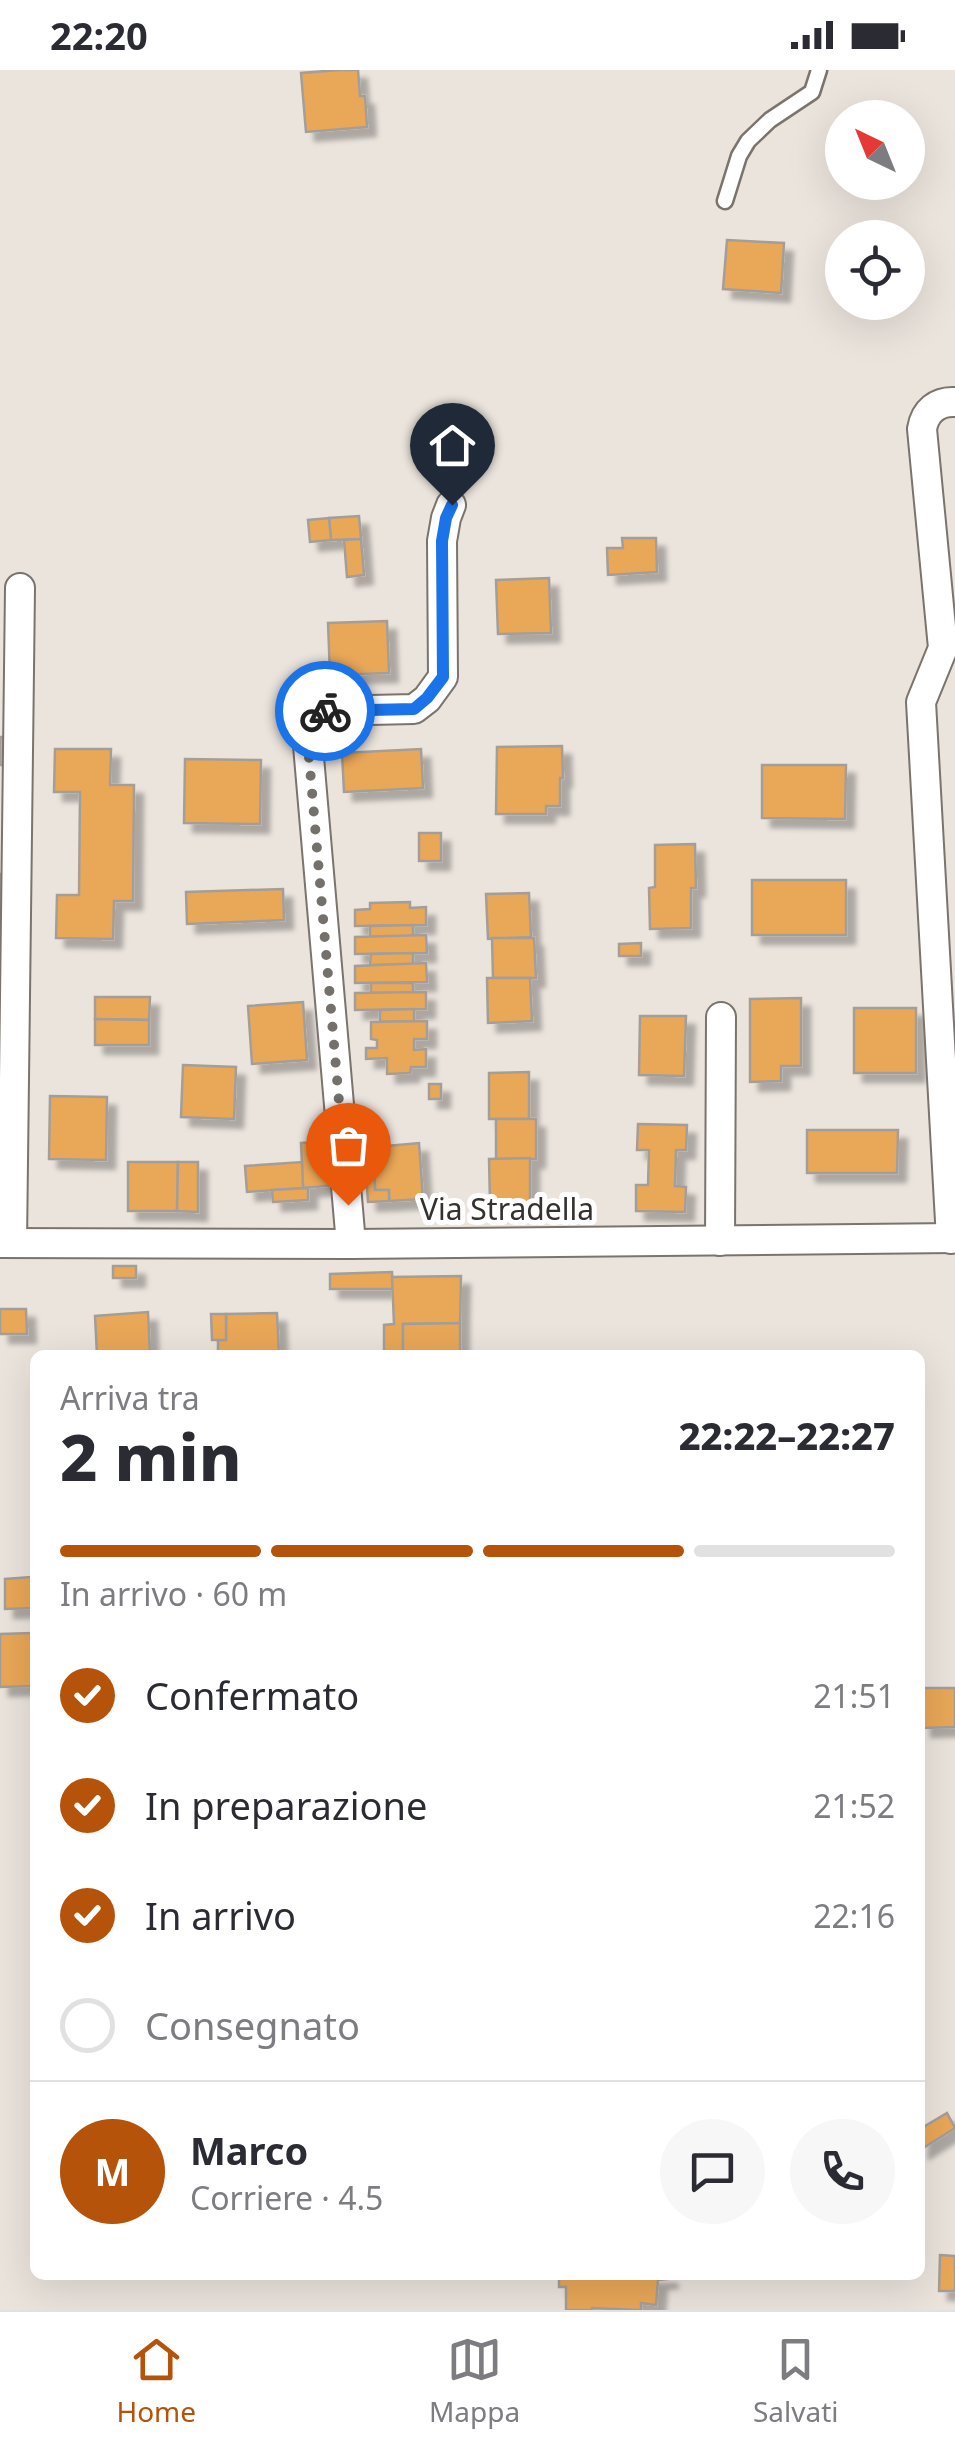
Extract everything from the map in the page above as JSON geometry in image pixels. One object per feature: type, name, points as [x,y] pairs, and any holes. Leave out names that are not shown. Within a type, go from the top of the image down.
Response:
[{"type":"street","points":[[953,1238],[921,702],[944,648],[922,429],[932,408],[955,402]]},
{"type":"street","points":[[352,1244],[307,734],[311,723],[326,711],[414,709],[443,677],[442,541],[452,505]]},
{"type":"street","points":[[6,1242],[20,588]]},
{"type":"street","points":[[720,1241],[722,1017]]},
{"type":"street","name":"Via Stradella","points":[[6,1242],[352,1244],[953,1238]]},
{"type":"lane","points":[[725,201],[748,140],[812,92],[819,70]]},
{"type":"building","points":[[358,70],[367,127],[306,132],[301,73]]},
{"type":"building","points":[[727,240],[784,243],[781,293],[723,289]]},
{"type":"building","points":[[359,516],[361,539],[331,540],[329,518]]},
{"type":"building","points":[[329,518],[331,540],[310,542],[308,520]]},
{"type":"building","points":[[622,538],[656,538],[657,572],[608,575],[607,548],[623,548]]},
{"type":"building","points":[[361,539],[364,575],[347,577],[344,540]]},
{"type":"building","points":[[549,578],[551,633],[498,634],[496,580]]},
{"type":"building","points":[[387,621],[389,673],[330,675],[328,623]]},
{"type":"building","points":[[0,737],[12,737],[12,765],[0,765]]},
{"type":"building","points":[[562,746],[560,806],[546,806],[546,814],[496,814],[497,747]]},
{"type":"building","points":[[55,749],[111,749],[110,785],[134,785],[133,901],[114,901],[113,939],[56,938],[57,895],[79,895],[80,792],[54,792]]},
{"type":"building","points":[[421,749],[423,788],[344,792],[342,753]]},
{"type":"building","points":[[185,759],[261,760],[260,824],[184,823]]},
{"type":"building","points":[[762,765],[846,765],[845,819],[762,818]]},
{"type":"building","points":[[419,833],[441,833],[441,861],[419,861]]},
{"type":"building","points":[[695,844],[696,888],[691,888],[691,928],[650,929],[649,888],[655,887],[655,845]]},
{"type":"building","points":[[0,874],[10,875],[8,928],[0,928]]},
{"type":"building","points":[[752,880],[846,880],[846,935],[752,935]]},
{"type":"building","points":[[283,889],[284,920],[187,924],[186,892]]},
{"type":"building","points":[[529,893],[531,937],[488,939],[486,894]]},
{"type":"building","points":[[410,902],[410,908],[426,907],[426,925],[355,926],[355,910],[370,909],[370,903]]},
{"type":"building","points":[[413,925],[413,936],[370,937],[370,926]]},
{"type":"building","points":[[426,935],[427,953],[355,954],[355,937]]},
{"type":"building","points":[[492,938],[534,938],[536,978],[493,978]]},
{"type":"building","points":[[641,943],[641,956],[619,956],[619,944]]},
{"type":"building","points":[[413,953],[413,964],[370,965],[371,954]]},
{"type":"building","points":[[426,963],[427,982],[355,983],[355,966]]},
{"type":"building","points":[[487,978],[530,978],[532,1021],[488,1023]]},
{"type":"building","points":[[371,983],[413,983],[413,993],[371,993]]},
{"type":"building","points":[[426,992],[426,1009],[355,1010],[355,993]]},
{"type":"building","points":[[95,997],[150,997],[149,1020],[95,1019]]},
{"type":"building","points":[[801,998],[801,1066],[781,1066],[781,1081],[750,1082],[750,999]]},
{"type":"building","points":[[303,1002],[307,1060],[252,1064],[248,1006]]},
{"type":"building","points":[[854,1008],[916,1008],[916,1073],[854,1073]]},
{"type":"building","points":[[414,1009],[414,1021],[380,1022],[380,1010]]},
{"type":"building","points":[[640,1016],[686,1016],[684,1076],[639,1075]]},
{"type":"building","points":[[95,1019],[149,1020],[149,1045],[95,1045]]},
{"type":"building","points":[[427,1021],[427,1039],[414,1039],[414,1050],[426,1049],[426,1067],[411,1067],[410,1073],[387,1074],[387,1058],[366,1059],[366,1048],[377,1048],[377,1040],[371,1039],[371,1022]]},
{"type":"building","points":[[183,1065],[236,1067],[234,1119],[181,1117]]},
{"type":"building","points":[[529,1072],[529,1119],[489,1119],[489,1073]]},
{"type":"building","points":[[429,1084],[441,1084],[441,1099],[429,1099]]},
{"type":"building","points":[[50,1096],[107,1097],[106,1160],[49,1159]]},
{"type":"building","points":[[496,1119],[536,1119],[536,1159],[496,1159]]},
{"type":"building","points":[[638,1124],[687,1125],[686,1150],[676,1150],[675,1186],[686,1187],[685,1212],[636,1211],[636,1185],[648,1185],[649,1150],[637,1150]]},
{"type":"building","points":[[807,1130],[898,1130],[897,1173],[807,1173]]},
{"type":"building","points":[[332,1141],[335,1185],[303,1188],[301,1143]]},
{"type":"building","points":[[419,1143],[423,1199],[389,1201],[389,1190],[375,1190],[374,1156],[387,1155],[387,1146]]},
{"type":"building","points":[[387,1146],[387,1155],[374,1156],[375,1190],[389,1190],[389,1201],[368,1202],[364,1147]]},
{"type":"building","points":[[530,1158],[530,1202],[490,1202],[489,1159]]},
{"type":"building","points":[[128,1162],[178,1162],[177,1211],[128,1211]]},
{"type":"building","points":[[178,1162],[198,1162],[198,1212],[177,1211]]},
{"type":"building","points":[[302,1162],[303,1188],[247,1192],[245,1166]]},
{"type":"building","points":[[308,1188],[308,1200],[273,1202],[272,1190]]},
{"type":"building","points":[[113,1266],[136,1266],[136,1278],[113,1278]]},
{"type":"building","points":[[392,1272],[393,1289],[330,1289],[330,1274]]},
{"type":"building","points":[[461,1276],[460,1323],[403,1324],[403,1350],[384,1350],[384,1325],[394,1324],[392,1277]]},
{"type":"building","points":[[0,1309],[26,1309],[27,1334],[0,1334]]},
{"type":"building","points":[[148,1312],[150,1350],[97,1350],[95,1316]]},
{"type":"building","points":[[277,1313],[279,1350],[218,1350],[218,1340],[226,1340],[226,1314]]},
{"type":"building","points":[[211,1314],[226,1314],[226,1340],[212,1340]]},
{"type":"building","points":[[460,1323],[460,1350],[403,1350],[403,1324]]},
{"type":"building","points":[[30,1577],[30,1608],[5,1609],[5,1579]]},
{"type":"building","points":[[30,1633],[30,1686],[0,1687],[0,1634]]},
{"type":"building","points":[[925,1688],[955,1688],[955,1727],[925,1728]]},
{"type":"building","points":[[947,2113],[955,2128],[925,2147],[925,2126]]},
{"type":"building","points":[[940,2255],[955,2256],[955,2291],[939,2291]]},
{"type":"building","points":[[559,2280],[658,2280],[656,2305],[641,2303],[641,2310],[566,2310],[566,2287],[559,2287]]},
{"type":"way so far","points":[[325,711],[311,723],[307,734],[348,1205]]},
{"type":"route","points":[[325,711],[414,709],[443,677],[442,541],[452,505]]}]
